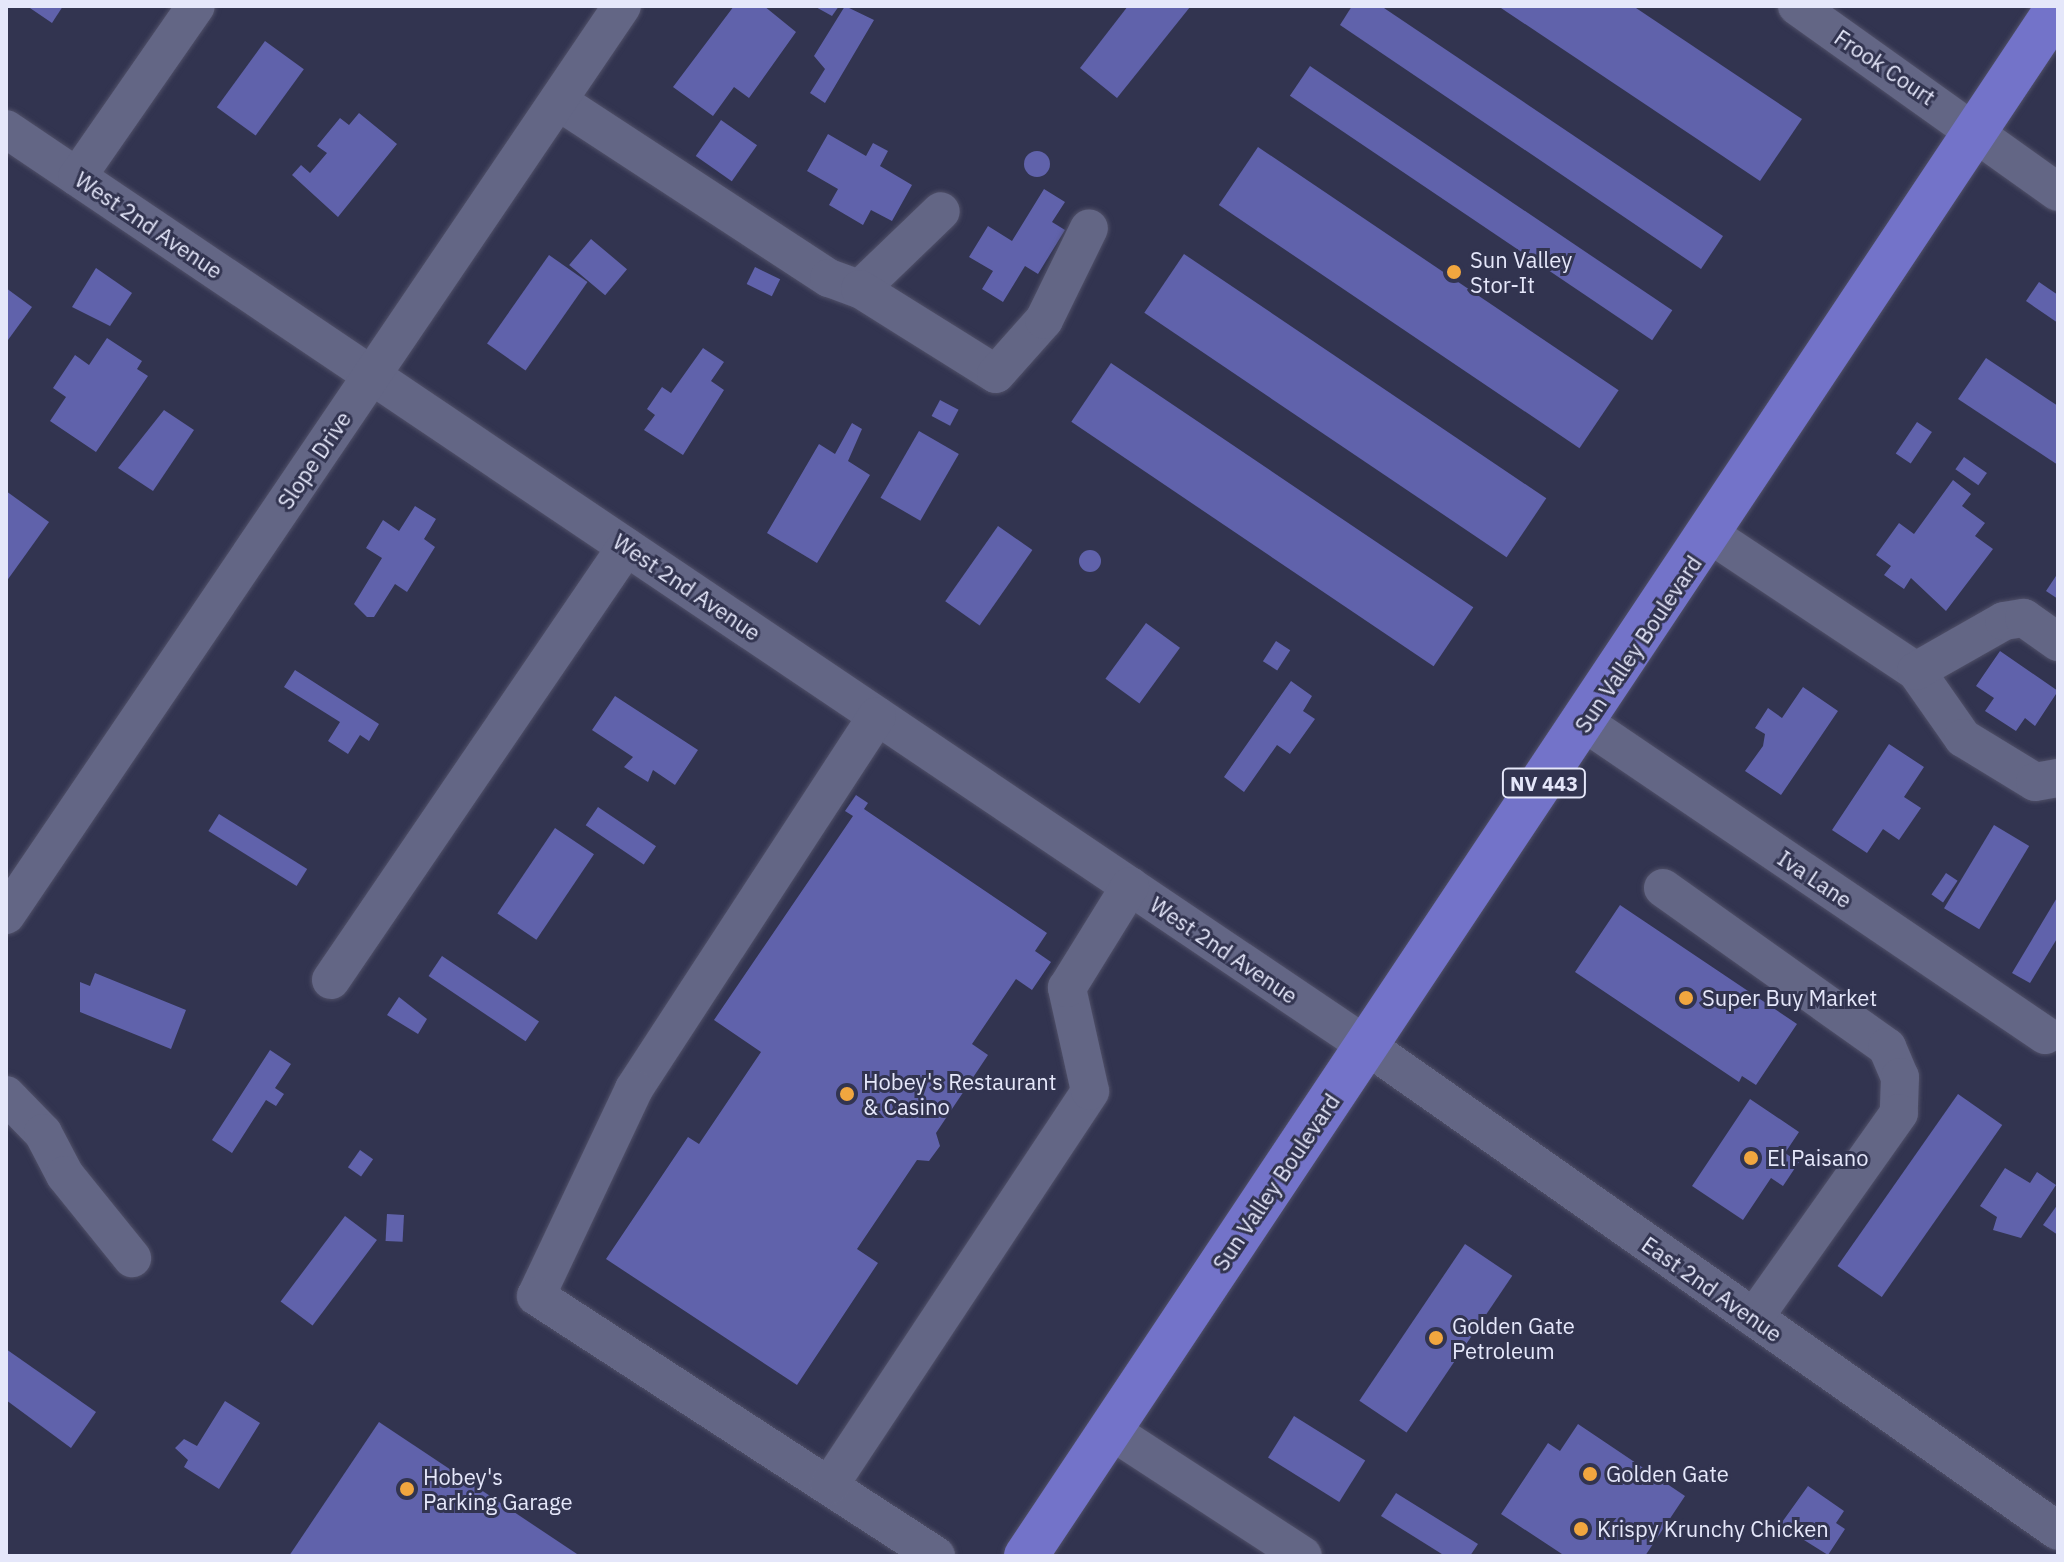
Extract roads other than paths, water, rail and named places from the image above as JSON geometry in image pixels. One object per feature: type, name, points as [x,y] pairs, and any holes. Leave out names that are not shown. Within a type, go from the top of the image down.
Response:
[{"type":"main road","name":"Sun Valley Boulevard","points":[[1026,1556],[1711,535],[1974,128],[2058,7]]},
{"type":"street","points":[[77,177],[196,6]]},
{"type":"street","name":"Slope Drive","points":[[6,915],[622,6]]},
{"type":"street","name":"Frook Court","points":[[1797,6],[1974,128],[2058,192]]},
{"type":"street","points":[[558,101],[829,278],[860,289],[996,374],[1044,320],[1089,228]]},
{"type":"street","name":"West 2nd Avenue","points":[[6,129],[1367,1046]]},
{"type":"street","points":[[860,289],[941,211]]},
{"type":"street","points":[[1711,535],[1916,671],[1963,738],[2035,782],[2058,778]]},
{"type":"street","points":[[331,980],[626,547]]},
{"type":"street","points":[[1916,671],[2004,621],[2024,618],[2058,642]]},
{"type":"street","points":[[877,716],[634,1089],[536,1296],[936,1556]]},
{"type":"street","name":"Iva Lane","points":[[1585,723],[2045,1035]]},
{"type":"street","points":[[829,1486],[1090,1091],[1067,988],[1130,886]]},
{"type":"street","points":[[1663,888],[1887,1047],[1900,1077],[1899,1113],[1754,1318]]},
{"type":"street","name":"East 2nd Avenue","points":[[1367,1046],[2058,1531]]},
{"type":"street","points":[[6,1095],[43,1133],[65,1175],[132,1258]]},
{"type":"street","points":[[1110,1430],[1303,1556]]},
{"type":"place","name":"Sun Valley Stor-It","points":[[1454,272]]},
{"type":"place","name":"Super Buy Market","points":[[1686,998]]},
{"type":"place","name":"Hobey's Restaurant & Casino","points":[[847,1094]]},
{"type":"place","name":"El Paisano","points":[[1751,1158]]},
{"type":"place","name":"Golden Gate Petroleum","points":[[1436,1338]]},
{"type":"place","name":"Golden Gate","points":[[1590,1474]]},
{"type":"place","name":"Hobey's Parking Garage","points":[[407,1489]]},
{"type":"place","name":"Krispy Krunchy Chicken","points":[[1581,1529]]}]
